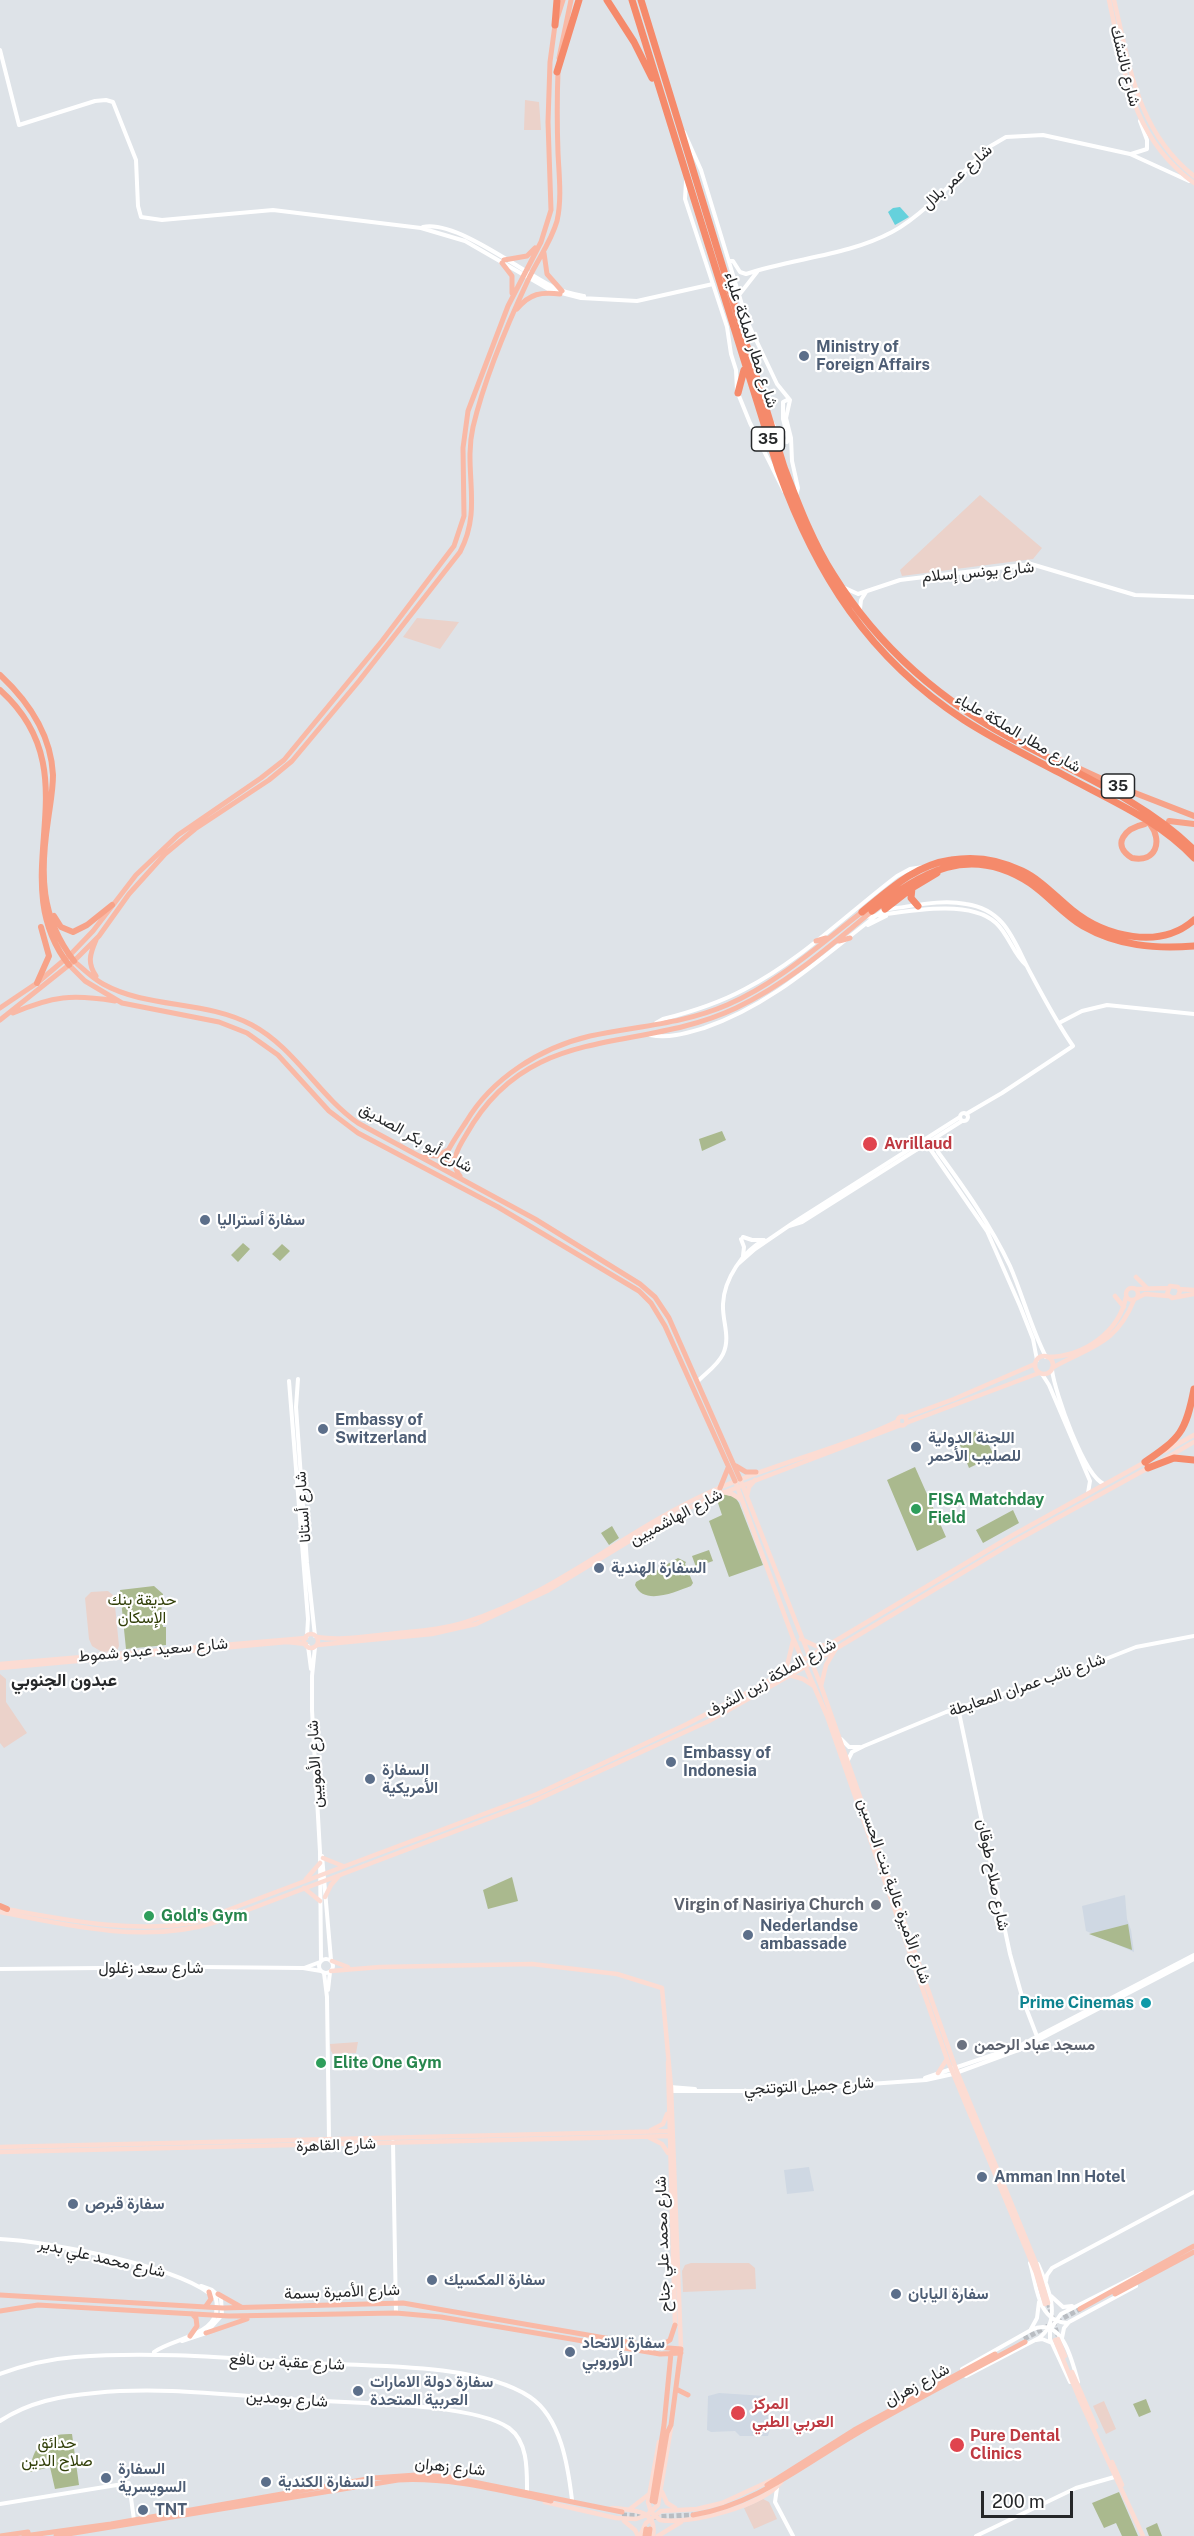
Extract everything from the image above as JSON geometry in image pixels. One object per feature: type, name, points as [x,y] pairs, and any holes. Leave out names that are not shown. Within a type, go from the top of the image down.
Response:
[{"type":"highway","points":[[555,25],[557,0]]},
{"type":"highway","points":[[557,72],[579,0]]},
{"type":"highway","points":[[607,0],[642,56],[664,102]]},
{"type":"highway","name":"شارع مطار الملكة علياء","points":[[632,0],[686,175],[709,263],[730,326],[818,563],[839,598],[879,648],[910,680],[941,704],[984,732],[1146,822],[1193,851]]},
{"type":"highway","name":"شارع مطار الملكة علياء","points":[[642,0],[792,498],[839,583],[894,654],[936,690],[981,722],[1140,809],[1193,851]]},
{"type":"highway","points":[[743,333],[751,330]]},
{"type":"highway","points":[[738,393],[745,367]]},
{"type":"highway","name":"شارع أبو بكر الصديق","points":[[0,675],[21,696],[34,714],[45,736],[51,760],[53,783],[42,871],[47,907],[69,961]]},
{"type":"highway","points":[[0,690],[14,703],[25,720],[35,739],[41,758],[43,797],[34,862]]},
{"type":"highway","name":"35","points":[[1044,755],[1194,816]]},
{"type":"highway","points":[[1169,821],[1194,824]]},
{"type":"highway","points":[[1146,822],[1156,835],[1157,848],[1149,856],[1135,859],[1124,850],[1122,839],[1128,830],[1146,822]]},
{"type":"highway","points":[[863,914],[896,884],[925,867],[953,859],[977,859],[1004,864],[1079,915],[1115,932],[1140,937],[1161,936],[1183,928],[1194,920]]},
{"type":"highway","points":[[874,913],[909,883],[941,869],[960,865],[979,865],[1023,876],[1078,923],[1103,936],[1141,946],[1192,948]]},
{"type":"highway","points":[[886,912],[912,888],[934,876],[941,869]]},
{"type":"highway","points":[[912,888],[911,898],[918,906]]},
{"type":"highway","name":"شارع أبو بكر الصديق","points":[[34,894],[40,918],[69,961]]},
{"type":"highway","points":[[47,907],[61,927],[73,932],[87,925],[112,905]]},
{"type":"highway","points":[[37,983],[49,956],[40,918]]},
{"type":"highway","points":[[1147,1465],[1177,1439],[1188,1417],[1194,1389]]},
{"type":"highway","points":[[1147,1465],[1174,1458],[1194,1460]]},
{"type":"main road","points":[[0,1020],[99,936],[129,894],[165,854],[195,830],[269,780],[300,752],[458,555],[467,538],[473,516],[470,447],[473,429],[483,395],[547,228],[552,202],[548,105],[550,63],[555,25],[563,0]]},
{"type":"main road","points":[[508,306],[544,251],[556,225],[560,202],[557,72],[559,50],[571,0]]},
{"type":"main road","name":"شارع نالتشك","points":[[1109,0],[1130,93],[1140,119],[1165,157],[1193,183]]},
{"type":"main road","name":"شارع نالتشك","points":[[1114,0],[1143,113],[1164,147],[1194,176]]},
{"type":"main road","points":[[0,1008],[69,961],[152,858],[178,835],[261,778],[292,752],[446,559],[457,540],[464,516],[463,448],[468,411],[513,291],[513,280],[503,261],[527,256],[540,242]]},
{"type":"main road","points":[[544,251],[548,274],[561,292]]},
{"type":"main road","points":[[513,315],[525,300],[534,294],[561,292]]},
{"type":"main road","points":[[863,914],[833,939],[742,998],[690,1018],[577,1040],[553,1049],[518,1067],[477,1104],[443,1160],[446,1164],[450,1162],[484,1108],[502,1089],[530,1068],[572,1049],[700,1023],[751,1001],[797,973],[833,939],[854,918],[863,914],[874,913]]},
{"type":"main road","points":[[99,936],[90,963],[95,975],[103,984]]},
{"type":"main road","points":[[816,941],[850,938]]},
{"type":"main road","name":"شارع أبو بكر الصديق","points":[[69,961],[103,984],[133,996],[210,1011],[250,1024],[286,1050],[340,1110],[364,1127],[466,1181],[606,1262],[648,1290],[669,1318],[698,1381],[705,1407]]},
{"type":"main road","name":"شارع أبو بكر الصديق","points":[[69,961],[85,981],[122,1003],[219,1022],[247,1033],[278,1055],[329,1111],[358,1134],[498,1207],[629,1284],[647,1298],[660,1316],[705,1407],[738,1483]]},
{"type":"main road","points":[[6,1016],[38,1003],[68,996],[122,1003]]},
{"type":"main road","points":[[745,1011],[751,1001]]},
{"type":"main road","points":[[417,1154],[438,1156],[451,1146]]},
{"type":"main road","points":[[458,1149],[454,1158],[455,1167],[466,1181]]},
{"type":"main road","points":[[1136,1277],[1148,1289]]},
{"type":"main road","points":[[1047,1357],[1068,1354],[1098,1340],[1109,1332],[1124,1309],[1128,1289],[1168,1288],[1175,1285],[1194,1292]]},
{"type":"main road","points":[[1168,1288],[1168,1296]]},
{"type":"main road","points":[[1178,1296],[1179,1288]]},
{"type":"main road","points":[[1047,1357],[1052,1362],[1052,1369],[1113,1335],[1126,1318],[1136,1299],[1136,1289]]},
{"type":"main road","points":[[1126,1297],[1136,1299],[1145,1294],[1172,1298],[1194,1292]]},
{"type":"main road","points":[[1115,1296],[1121,1301],[1124,1309]]},
{"type":"main road","name":"شارع الهاشميين","points":[[902,1421],[1047,1357]]},
{"type":"main road","points":[[1036,1362],[1040,1373]]},
{"type":"main road","name":"شارع الهاشميين","points":[[306,1637],[335,1639],[415,1631],[452,1626],[471,1620],[552,1583],[658,1519],[738,1483],[902,1421],[1052,1369]]},
{"type":"main road","name":"شارع الملكة زين الشرف","points":[[807,1661],[836,1648],[1194,1435]]},
{"type":"main road","name":"شارع الملكة زين الشرف","points":[[321,1879],[345,1873],[436,1840],[567,1788],[719,1715],[842,1638],[1088,1493],[1194,1442]]},
{"type":"main road","points":[[731,1466],[757,1475],[744,1498],[722,1490],[731,1466]]},
{"type":"main road","name":"شارع الأميرة عالية بنت الحسين","points":[[738,1483],[801,1639],[807,1661]]},
{"type":"main road","name":"شارع الهاشميين","points":[[307,1645],[432,1634],[476,1624],[548,1591],[659,1523],[722,1490]]},
{"type":"main road","name":"شارع الأميرة عالية بنت الحسين","points":[[744,1498],[794,1638],[818,1686],[848,1761],[859,1800],[947,2059],[954,2071]]},
{"type":"main road","points":[[316,1636],[316,1646]]},
{"type":"main road","points":[[306,1637],[307,1645]]},
{"type":"main road","name":"شارع سعيد عبدو شموط","points":[[0,1666],[306,1637]]},
{"type":"main road","points":[[794,1638],[788,1672],[818,1686],[836,1648]]},
{"type":"main road","points":[[801,1639],[819,1647],[842,1638]]},
{"type":"main road","name":"شارع سعيد عبدو شموط","points":[[0,1666],[287,1642],[307,1645]]},
{"type":"main road","name":"شارع الملكة زين الشرف","points":[[321,1879],[325,1873],[555,1787],[687,1724],[788,1672]]},
{"type":"main road","name":"شارع الأميرة عالية بنت الحسين","points":[[818,1686],[954,2071],[1026,2245],[1047,2303]]},
{"type":"main road","points":[[304,1882],[321,1858],[343,1866]]},
{"type":"main road","points":[[326,1897],[332,1883],[345,1873]]},
{"type":"main road","points":[[2,1908],[80,1921],[130,1926],[176,1925],[217,1916],[304,1882],[321,1879]]},
{"type":"main road","points":[[0,1912],[81,1926],[171,1931],[205,1925],[304,1888],[321,1879]]},
{"type":"main road","points":[[304,1888],[320,1902]]},
{"type":"main road","points":[[331,1960],[351,1968]]},
{"type":"main road","name":"شارع محمد علي جناح","points":[[351,1968],[532,1964],[617,1974],[662,1988],[670,2089],[681,2351],[676,2389],[653,2502]]},
{"type":"main road","points":[[331,1971],[351,1968]]},
{"type":"main road","points":[[938,2073],[947,2059]]},
{"type":"main road","name":"شارع محمد علي جناح","points":[[651,2515],[658,2505],[661,2490],[668,2425],[669,2371],[675,2325],[671,2134],[668,2111],[670,2089]]},
{"type":"main road","points":[[668,2111],[663,2124],[648,2134],[664,2146],[670,2161]]},
{"type":"main road","name":"شارع القاهرة","points":[[0,2149],[671,2134]]},
{"type":"main road","name":"شارع القاهرة","points":[[0,2149],[329,2139],[393,2141]]},
{"type":"main road","points":[[1080,2309],[1194,2246]]},
{"type":"main road","points":[[1080,2309],[1194,2252]]},
{"type":"main road","points":[[206,2306],[211,2299],[209,2292]]},
{"type":"main road","points":[[218,2294],[243,2308]]},
{"type":"main road","name":"شارع الأميرة بسمة","points":[[0,2295],[243,2308],[397,2303],[443,2308],[672,2351]]},
{"type":"main road","name":"شارع الأميرة بسمة","points":[[0,2311],[20,2307],[48,2306],[258,2316],[396,2313],[441,2317],[660,2354],[681,2351]]},
{"type":"main road","points":[[190,2336],[196,2330],[198,2323],[192,2314]]},
{"type":"main road","points":[[206,2333],[258,2316]]},
{"type":"main road","points":[[657,2347],[670,2340],[675,2325]]},
{"type":"main road","points":[[1057,2340],[1143,2536]]},
{"type":"main road","name":"شارع زهران","points":[[693,2513],[729,2504],[781,2478],[854,2430],[1024,2341]]},
{"type":"main road","points":[[660,2354],[666,2358],[669,2371]]},
{"type":"main road","points":[[676,2389],[688,2395]]},
{"type":"main road","name":"شارع محمد علي جناح","points":[[651,2515],[648,2495],[655,2456],[668,2425]]},
{"type":"main road","name":"شارع زهران","points":[[24,2536],[395,2476],[449,2476],[620,2515]]},
{"type":"main road","points":[[658,2536],[673,2525],[728,2511],[763,2495],[778,2486],[781,2478]]},
{"type":"main road","points":[[620,2515],[636,2519],[669,2510],[722,2503],[781,2478]]},
{"type":"main road","name":"شارع زهران","points":[[56,2536],[399,2480],[426,2479],[459,2482],[530,2493]]},
{"type":"main road","points":[[661,2490],[668,2504],[682,2510]]},
{"type":"main road","points":[[530,2493],[640,2511],[665,2521],[686,2520]]},
{"type":"main road","points":[[630,2509],[648,2495]]},
{"type":"main road","points":[[620,2515],[643,2536]]},
{"type":"main road","points":[[643,2536],[651,2515]]},
{"type":"main road","points":[[651,2515],[654,2527],[653,2536]]},
{"type":"main road","points":[[643,2536],[648,2529]]},
{"type":"main road","points":[[0,2536],[45,2533]]},
{"type":"street","points":[[0,51],[19,125],[95,101],[106,99],[113,102],[135,160],[141,218],[162,219],[273,210],[421,228],[465,242],[561,292],[588,298],[637,301],[713,284]]},
{"type":"street","points":[[1130,154],[1147,149],[1147,140],[1140,119]]},
{"type":"street","points":[[678,121],[698,164],[751,330],[777,384],[789,399],[786,418],[797,486],[792,498]]},
{"type":"street","name":"شارع عمر بلال","points":[[729,261],[733,261],[742,274],[851,247],[895,231],[989,147],[1006,137],[1043,135],[1130,154],[1193,183]]},
{"type":"street","points":[[709,263],[713,284],[730,326],[731,354],[737,373],[738,393],[770,465],[792,498]]},
{"type":"street","points":[[739,295],[752,276],[760,270]]},
{"type":"street","points":[[770,421],[782,442],[788,441],[782,409],[783,402],[789,399]]},
{"type":"street","name":"شارع يونس إسلام","points":[[867,591],[905,579],[1031,564],[1135,595],[1194,597]]},
{"type":"street","points":[[839,583],[855,594],[867,591]]},
{"type":"street","points":[[860,612],[860,602],[867,591]]},
{"type":"street","points":[[650,1027],[663,1019],[699,1009],[734,995],[778,969],[897,876],[913,868],[925,867]]},
{"type":"street","points":[[646,1034],[657,1036],[688,1032],[745,1011],[789,985],[886,912],[918,906],[958,903],[988,910],[1008,928],[1026,966]]},
{"type":"street","points":[[738,1264],[772,1237],[967,1116],[1073,1046],[1026,966],[999,926],[978,912],[944,909],[874,913],[860,930]]},
{"type":"street","points":[[1059,1023],[1077,1013],[1101,1005],[1194,1014]]},
{"type":"street","points":[[789,1226],[802,1222],[937,1137],[961,1119]]},
{"type":"street","points":[[937,1137],[938,1152],[978,1207],[991,1234],[1033,1339],[1036,1362]]},
{"type":"street","points":[[926,1143],[975,1210],[1010,1267],[1047,1357]]},
{"type":"street","points":[[698,1381],[717,1363],[725,1349],[723,1304],[727,1287],[738,1264],[753,1246],[772,1237]]},
{"type":"street","points":[[742,1257],[744,1247],[742,1238],[766,1239]]},
{"type":"street","points":[[1052,1369],[1060,1406],[1092,1480],[1088,1493]]},
{"type":"street","points":[[1040,1373],[1049,1385],[1092,1480],[1104,1484]]},
{"type":"street","name":"شارع أستانا","points":[[298,1379],[296,1407],[307,1563],[316,1636]]},
{"type":"street","name":"شارع أستانا","points":[[289,1381],[308,1619],[306,1637]]},
{"type":"street","name":"شارع نائب عمران المعايطة","points":[[848,1761],[852,1752],[864,1746],[958,1707],[1075,1671],[1136,1647],[1194,1635]]},
{"type":"street","name":"شارع الأمويين","points":[[307,1645],[312,1676],[321,1858],[321,1961],[327,1997]]},
{"type":"street","name":"شارع الأمويين","points":[[312,1676],[316,1646]]},
{"type":"street","name":"شارع صلاح طوقان","points":[[958,1707],[1010,1954],[1023,2001],[1037,2037]]},
{"type":"street","points":[[839,1737],[849,1747],[864,1746]]},
{"type":"street","name":"شارع الأمويين","points":[[321,1858],[325,1873]]},
{"type":"street","name":"شارع الأمويين","points":[[321,1879],[326,1897],[333,1965],[327,1997]]},
{"type":"street","points":[[954,2071],[1019,2046],[1194,1957]]},
{"type":"street","name":"شارع سعد زغلول","points":[[303,1968],[331,1960]]},
{"type":"street","name":"شارع سعد زغلول","points":[[0,1969],[303,1968],[322,1972],[331,1971]]},
{"type":"street","points":[[327,1997],[329,2139]]},
{"type":"street","name":"شارع جميل التوتنجي","points":[[922,2080],[938,2073],[954,2071]]},
{"type":"street","name":"شارع جميل التوتنجي","points":[[670,2089],[771,2091],[922,2080],[954,2071]]},
{"type":"street","points":[[393,2141],[396,2313]]},
{"type":"street","points":[[1046,2282],[1047,2275],[1052,2268],[1194,2192]]},
{"type":"street","name":"شارع محمد علي بدير","points":[[0,2239],[89,2252],[176,2276],[218,2294]]},
{"type":"street","points":[[1026,2245],[1046,2282],[1052,2303],[1050,2333],[1057,2340]]},
{"type":"street","points":[[1026,2245],[1044,2311],[1056,2321],[1069,2322]]},
{"type":"street","points":[[1057,2340],[1069,2322],[1154,2274]]},
{"type":"street","name":"شارع محمد علي بدير","points":[[201,2286],[216,2299],[220,2307]]},
{"type":"street","points":[[1048,2292],[1063,2307],[1080,2309]]},
{"type":"street","points":[[178,2341],[206,2333],[219,2315],[221,2298],[218,2294]]},
{"type":"street","points":[[1031,2330],[1037,2318],[1039,2298]]},
{"type":"street","points":[[959,2375],[985,2367],[1033,2341],[1042,2336],[1061,2314],[1080,2309]]},
{"type":"street","points":[[144,2353],[157,2351],[204,2330],[219,2315]]},
{"type":"street","points":[[959,2375],[965,2367],[1041,2325],[1050,2327],[1057,2340]]},
{"type":"street","points":[[1033,2341],[1057,2340]]},
{"type":"street","name":"شارع عقبة بن نافع","points":[[0,2374],[58,2358],[157,2351],[465,2374],[496,2381],[530,2398],[544,2411],[555,2429],[567,2463],[572,2500]]},
{"type":"street","name":"شارع بومدين","points":[[0,2421],[37,2402],[95,2393],[176,2391],[445,2410],[489,2418],[511,2430],[519,2441],[524,2455],[530,2493]]},
{"type":"street","points":[[976,2536],[1050,2500],[1116,2474]]},
{"type":"street","points":[[0,2504],[129,2483],[134,2520]]},
{"type":"street","points":[[775,2502],[778,2486]]},
{"type":"street","points":[[763,2495],[775,2502],[793,2536]]},
{"type":"shaded area","points":[[525,100],[539,102],[541,130],[524,130]]},
{"type":"shaded area","points":[[980,495],[1042,548],[1033,559],[902,576],[900,570]]},
{"type":"shaded area","points":[[417,618],[459,622],[440,649],[403,637]]},
{"type":"shaded area","points":[[108,1591],[114,1596],[119,1646],[117,1651],[102,1652],[92,1646],[89,1639],[85,1598],[91,1592]]},
{"type":"shaded area","points":[[0,1674],[6,1679],[6,1702],[27,1733],[4,1748],[0,1743]]},
{"type":"shaded area","points":[[1125,1895],[1134,1952],[1086,1931],[1082,1906]]},
{"type":"shaded area","points":[[358,2042],[356,2053],[333,2054],[331,2051],[330,2044]]},
{"type":"shaded area","points":[[809,2167],[814,2191],[787,2194],[784,2170]]},
{"type":"shaded area","points":[[691,2263],[749,2263],[755,2268],[756,2289],[683,2292],[682,2271],[685,2265]]},
{"type":"shaded area","name":"المركز العربي الطبي","points":[[719,2393],[765,2396],[770,2429],[768,2436],[740,2436],[735,2431],[711,2432],[707,2430],[708,2396]]},
{"type":"shaded area","points":[[1104,2401],[1116,2429],[1106,2434],[1093,2406]]},
{"type":"shaded area","points":[[763,2499],[769,2502],[777,2519],[754,2529],[744,2508]]},
{"type":"green space","points":[[722,1131],[726,1140],[702,1151],[699,1139]]},
{"type":"green space","points":[[243,1243],[250,1249],[238,1262],[231,1255]]},
{"type":"green space","points":[[282,1244],[290,1251],[280,1261],[272,1254]]},
{"type":"green space","points":[[979,1430],[984,1434],[994,1456],[969,1468],[958,1440]]},
{"type":"green space","name":"FISA Matchday Field","points":[[915,1467],[946,1537],[917,1551],[887,1480]]},
{"type":"green space","points":[[723,1494],[735,1497],[739,1503],[763,1565],[729,1577],[709,1521],[722,1515],[716,1497]]},
{"type":"green space","points":[[1013,1510],[1019,1523],[983,1543],[976,1530]]},
{"type":"green space","points":[[612,1526],[619,1538],[609,1545],[601,1533]]},
{"type":"green space","points":[[709,1550],[713,1561],[696,1567],[692,1556]]},
{"type":"green space","points":[[678,1558],[686,1562],[693,1583],[691,1586],[660,1596],[645,1595],[639,1591],[635,1585],[636,1582]]},
{"type":"green space","name":"حديقة بنك الإسكان","points":[[154,1586],[163,1594],[161,1602],[163,1627],[166,1627],[166,1645],[126,1649],[120,1590]]},
{"type":"green space","points":[[512,1877],[518,1901],[488,1909],[483,1890]]},
{"type":"green space","points":[[1128,1924],[1132,1950],[1089,1934]]},
{"type":"green space","points":[[1146,2399],[1151,2412],[1139,2417],[1133,2404]]},
{"type":"green space","name":"حدائق صلاح الدين","points":[[72,2434],[79,2485],[55,2489],[50,2467],[30,2472],[31,2463],[37,2448],[42,2443],[55,2436]]},
{"type":"green space","points":[[1119,2492],[1138,2536],[1122,2536],[1116,2523],[1104,2528],[1092,2503]]},
{"type":"green space","points":[[1157,2523],[1162,2536],[1149,2536],[1146,2528]]},
{"type":"water","points":[[900,207],[909,217],[895,225],[888,212]]},
{"type":"tunnel","points":[[1048,2303],[1058,2336]]},
{"type":"tunnel","points":[[1024,2339],[1080,2309]]},
{"type":"tunnel","points":[[622,2515],[644,2516]]},
{"type":"tunnel","points":[[654,2517],[693,2515]]},
{"type":"place","name":"Ministry of Foreign Affairs","points":[[804,356]]},
{"type":"place","name":"Avrillaud","points":[[870,1144]]},
{"type":"place","name":"سفارة أستراليا","points":[[205,1220]]},
{"type":"place","name":"Embassy of Switzerland","points":[[323,1429]]},
{"type":"place","name":"اللجنة الدولية للصليب الأحمر","points":[[916,1447]]},
{"type":"place","name":"FISA Matchday Field","points":[[916,1509]]},
{"type":"place","name":"السفارة الهندية","points":[[599,1568]]},
{"type":"place","name":"Embassy of Indonesia","points":[[671,1762]]},
{"type":"place","name":"السفارة الأمريكية","points":[[370,1779]]},
{"type":"place","name":"Virgin of Nasiriya Church","points":[[876,1905]]},
{"type":"place","name":"Gold's Gym","points":[[149,1916]]},
{"type":"place","name":"Nederlandse ambassade","points":[[748,1935]]},
{"type":"place","name":"Prime Cinemas","points":[[1146,2003]]},
{"type":"place","name":"مسجد عباد الرحمن","points":[[962,2045]]},
{"type":"place","name":"Elite One Gym","points":[[321,2063]]},
{"type":"place","name":"Amman Inn Hotel","points":[[982,2177]]},
{"type":"place","name":"سفارة قبرص","points":[[73,2204]]},
{"type":"place","name":"سفارة المكسيك","points":[[432,2280]]},
{"type":"place","name":"سفارة اليابان","points":[[896,2294]]},
{"type":"place","name":"سفارة الاتحاد الأوروبي","points":[[570,2352]]},
{"type":"place","name":"سفارة دولة الامارات العربية المتحدة","points":[[358,2391]]},
{"type":"place","name":"المركز العربي الطبي","points":[[738,2413]]},
{"type":"place","name":"Pure Dental Clinics","points":[[957,2445]]},
{"type":"place","name":"السفارة السويسرية","points":[[106,2478]]},
{"type":"place","name":"السفارة الكندية","points":[[266,2482]]},
{"type":"place","name":"TNT","points":[[143,2510]]},
{"type":"district","name":"عبدون الجنوبي","points":[[64,1680]]}]
